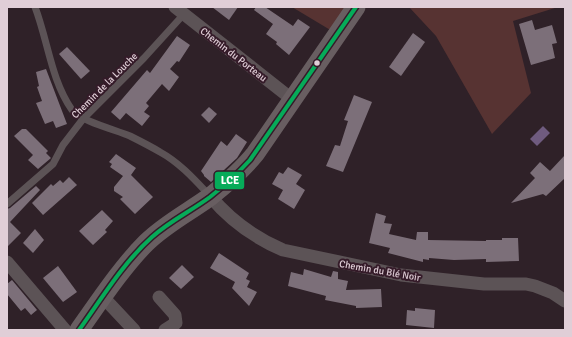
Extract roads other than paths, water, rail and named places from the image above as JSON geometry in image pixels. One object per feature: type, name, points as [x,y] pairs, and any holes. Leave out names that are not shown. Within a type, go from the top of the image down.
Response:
[{"type":"street","points":[[79,330],[126,266],[146,243],[168,224],[210,196],[239,172],[255,154],[356,7]]},
{"type":"street","name":"Chemin du Porteau","points":[[180,10],[293,100]]},
{"type":"street","name":"Chemin du Blé Noir","points":[[210,196],[250,233],[283,250],[400,275],[484,284],[526,284],[553,293],[565,301]]},
{"type":"street","points":[[7,262],[65,330]]},
{"type":"street","points":[[103,297],[134,330]]},
{"type":"street","points":[[159,297],[175,314],[176,323],[165,330]]},
{"type":"lane","points":[[35,7],[41,22],[59,87],[73,111],[83,119],[98,123],[130,137],[174,160],[186,170],[210,196]]},
{"type":"lane","name":"Chemin de la Louche","points":[[7,204],[53,164],[63,145],[83,119],[144,58],[180,10]]}]
